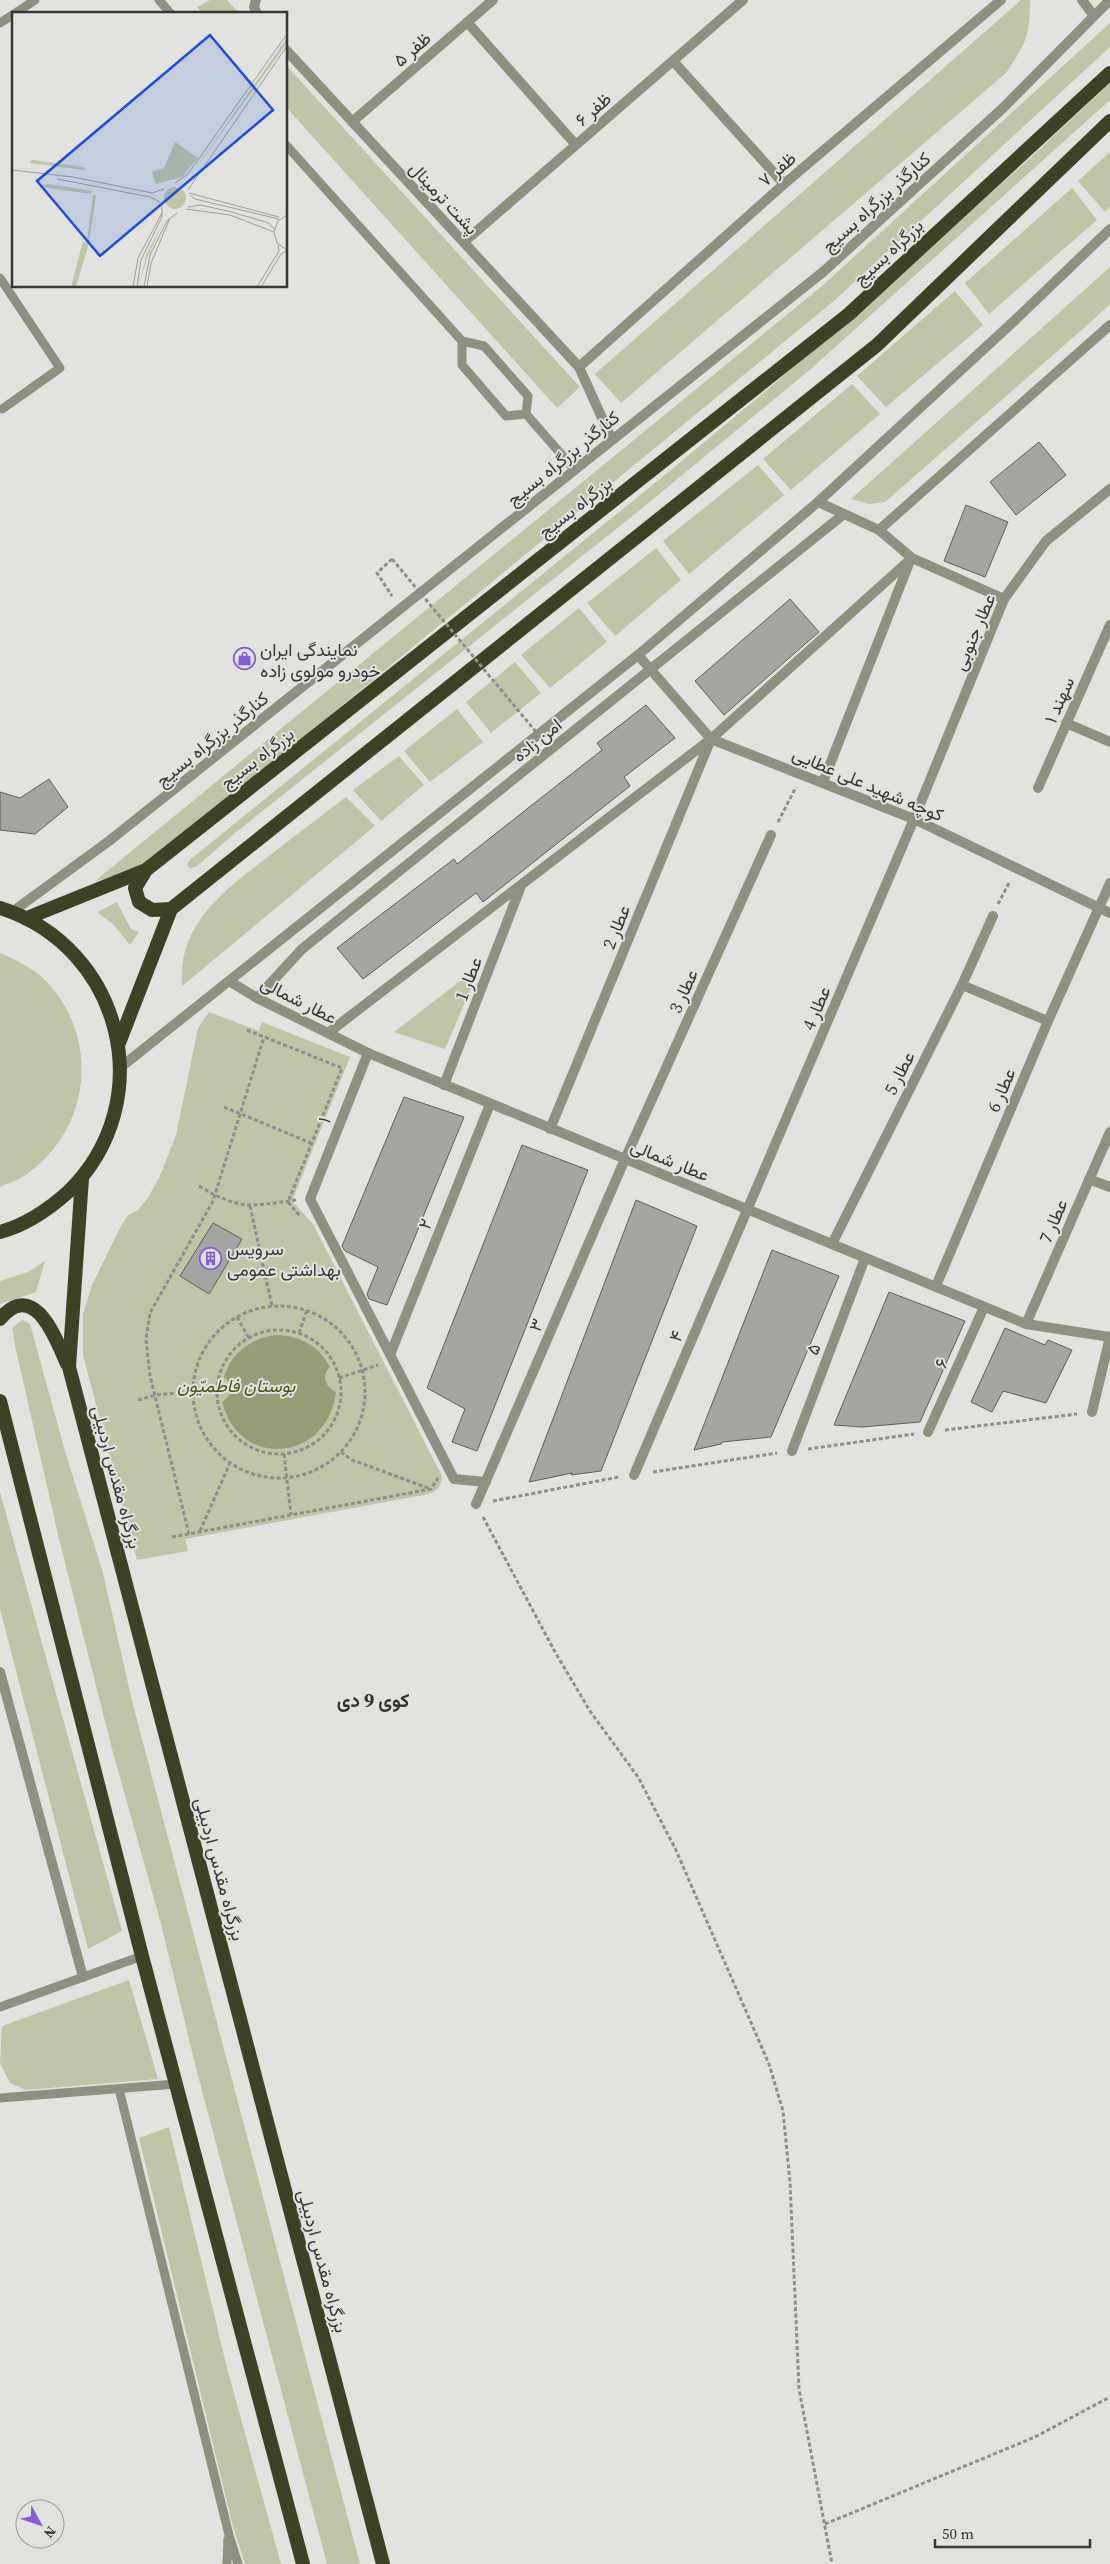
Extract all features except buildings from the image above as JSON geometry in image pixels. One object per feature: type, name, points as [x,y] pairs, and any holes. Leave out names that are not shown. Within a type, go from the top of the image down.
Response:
[{"type":"highway","name":"بزرگراه بسیج","points":[[27,918],[146,870],[849,314],[1110,73]]},
{"type":"highway","points":[[118,1043],[171,909],[877,345],[1110,121]]},
{"type":"highway","points":[[146,870],[135,888],[138,902],[152,910],[171,909]]},
{"type":"highway","points":[[0,1232],[14,1228],[52,1207],[82,1178],[104,1144],[117,1107],[121,1067],[118,1043],[108,1004],[88,970],[60,940],[27,918],[6,910]]},
{"type":"highway","name":"بزرگراه مقدس اردبیلی","points":[[82,1178],[68,1366],[383,2564]]},
{"type":"highway","points":[[0,1319],[7,1310],[24,1306],[38,1311],[48,1322],[68,1366]]},
{"type":"highway","points":[[0,1401],[142,1956],[303,2564]]},
{"type":"street","points":[[256,0],[254,8],[256,12]]},
{"type":"street","name":"ظفر ۶","points":[[464,242],[743,0]]},
{"type":"street","name":"ظفر ۷","points":[[579,367],[784,184],[1001,0]]},
{"type":"street","points":[[1082,0],[1094,16]]},
{"type":"street","name":"کنارگذر بزرگراه بسیج","points":[[6,910],[109,841],[823,272],[1004,108],[1110,0]]},
{"type":"street","name":"ظفر ۵","points":[[352,122],[489,1]]},
{"type":"street","points":[[467,22],[576,145]]},
{"type":"street","name":"پشت ترمینال","points":[[288,52],[579,367],[612,440]]},
{"type":"street","points":[[673,61],[784,184]]},
{"type":"street","points":[[121,1067],[638,655],[818,502],[1013,322],[1110,229]]},
{"type":"street","points":[[878,530],[1110,325]]},
{"type":"street","name":"عطار جنوبی","points":[[914,819],[1004,599],[1046,542],[1110,489]]},
{"type":"street","points":[[818,502],[878,530],[912,558],[1004,599]]},
{"type":"street","name":"امن زاده","points":[[257,998],[302,949],[844,514]]},
{"type":"street","points":[[328,1033],[711,739],[912,558]]},
{"type":"street","points":[[823,782],[912,558]]},
{"type":"street","name":"سهند ۱","points":[[1038,788],[1110,625]]},
{"type":"street","name":"کوچه شهید علی عطایی","points":[[638,655],[711,739],[914,819],[1105,911]]},
{"type":"street","points":[[1066,723],[1110,742]]},
{"type":"street","name":"عطار 2","points":[[550,1129],[711,739]]},
{"type":"street","name":"عطار 4","points":[[749,1210],[914,819]]},
{"type":"street","name":"عطار 3","points":[[625,1159],[771,835]]},
{"type":"street","name":"عطار 6","points":[[936,1286],[1048,1021],[1105,911],[1110,883]]},
{"type":"street","name":"عطار 1","points":[[444,1085],[521,886]]},
{"type":"street","name":"عطار 5","points":[[832,1244],[962,985],[993,916]]},
{"type":"street","name":"عطار شمالی","points":[[229,981],[257,998],[368,1053],[1026,1324],[1110,1337]]},
{"type":"street","points":[[962,985],[1048,1021]]},
{"type":"street","name":"۱","points":[[310,1199],[368,1053]]},
{"type":"street","name":"۲","points":[[390,1355],[490,1104]]},
{"type":"street","name":"عطار 7","points":[[1026,1324],[1110,1132]]},
{"type":"street","name":"۳","points":[[476,1504],[625,1159]]},
{"type":"street","points":[[1089,1179],[1110,1187]]},
{"type":"street","points":[[310,1199],[454,1479],[486,1482]]},
{"type":"street","name":"۴","points":[[634,1474],[749,1210]]},
{"type":"street","name":"۵","points":[[792,1451],[866,1258]]},
{"type":"street","name":"۶","points":[[928,1432],[984,1307]]},
{"type":"street","points":[[1092,1412],[1110,1337]]},
{"type":"street","points":[[0,1672],[83,1977]]},
{"type":"lane","points":[[17,12],[35,0]]},
{"type":"lane","points":[[159,0],[169,12]]},
{"type":"lane","points":[[0,23],[12,15]]},
{"type":"lane","points":[[288,147],[462,341],[484,346],[528,396],[526,414],[575,470]]},
{"type":"lane","points":[[0,278],[60,368],[2,409]]},
{"type":"lane","points":[[462,341],[462,365],[506,416],[526,414]]},
{"type":"lane","points":[[0,2007],[142,1956]]},
{"type":"lane","points":[[0,2098],[176,2084]]},
{"type":"lane","points":[[119,2090],[229,2535],[238,2564]]},
{"type":"lane","points":[[227,2564],[229,2535]]},
{"type":"path","points":[[401,609],[377,573],[392,559],[546,745]]},
{"type":"path","points":[[771,835],[803,774]]},
{"type":"path","points":[[993,916],[1016,867]]},
{"type":"path","points":[[247,1030],[342,1068],[288,1202]]},
{"type":"path","points":[[189,1534],[155,1395],[147,1353],[150,1313],[215,1196],[264,1037]]},
{"type":"path","points":[[224,1107],[311,1143]]},
{"type":"path","points":[[199,1186],[229,1202],[250,1206],[263,1206],[310,1199]]},
{"type":"path","points":[[288,1202],[304,1220]]},
{"type":"path","points":[[250,1206],[272,1306]]},
{"type":"path","points":[[272,1306],[289,1306],[307,1310],[333,1324],[353,1348],[362,1372],[365,1394],[363,1410],[351,1439],[341,1452],[315,1470],[286,1478],[253,1474],[230,1463],[213,1448],[204,1436],[197,1421],[193,1393],[194,1374],[207,1345],[217,1332],[237,1317],[258,1308],[272,1306]]},
{"type":"path","points":[[299,1333],[307,1310]]},
{"type":"path","points":[[237,1317],[249,1338]]},
{"type":"path","points":[[275,1330],[299,1333],[313,1340],[326,1351],[339,1378],[339,1405],[330,1426],[315,1442],[305,1448],[284,1454],[260,1451],[240,1441],[223,1418],[217,1390],[222,1368],[227,1358],[249,1338],[275,1330]]},
{"type":"path","points":[[339,1378],[362,1372],[380,1364],[390,1355]]},
{"type":"path","points":[[375,1356],[384,1373]]},
{"type":"path","points":[[138,1400],[155,1395],[217,1390]]},
{"type":"path","points":[[832,2564],[799,2389],[790,2182],[783,2111],[769,2064],[675,1848],[638,1777],[590,1711],[554,1652],[476,1504],[634,1474],[928,1432],[1092,1412]]},
{"type":"path","points":[[341,1452],[352,1460],[431,1489]]},
{"type":"path","points":[[284,1454],[291,1515]]},
{"type":"path","points":[[199,1532],[230,1463]]},
{"type":"path","points":[[172,1537],[431,1489],[438,1478],[434,1469]]},
{"type":"path","points":[[825,2524],[1035,2437],[1110,2396]]},
{"type":"green space","points":[[210,0],[227,0],[238,12],[201,12],[197,7]]},
{"type":"green space","points":[[1021,0],[1030,0],[1028,31],[1026,39],[1006,73],[621,403],[595,374]]},
{"type":"green space","points":[[1110,23],[1110,47],[835,300],[183,836],[162,852],[132,870],[95,881],[822,286]]},
{"type":"green space","points":[[288,67],[580,387],[557,408],[288,109]]},
{"type":"green space","points":[[1110,83],[1110,100],[813,367],[640,510],[235,833],[196,867],[189,868],[187,864],[191,859],[677,465],[775,383],[1026,162]]},
{"type":"green space","points":[[1110,152],[1110,207],[1105,212],[1078,181]]},
{"type":"green space","points":[[1072,188],[1097,220],[989,314],[965,283]]},
{"type":"green space","points":[[1110,267],[1110,304],[1093,320],[885,502],[869,504],[851,499]]},
{"type":"green space","points":[[955,291],[983,325],[886,407],[857,376]]},
{"type":"green space","points":[[852,384],[880,414],[791,490],[763,459]]},
{"type":"green space","points":[[758,465],[784,495],[689,574],[663,541]]},
{"type":"green space","points":[[656,548],[681,580],[615,636],[587,603]]},
{"type":"green space","points":[[579,608],[607,642],[550,688],[521,655]]},
{"type":"green space","points":[[515,662],[541,693],[491,733],[466,702]]},
{"type":"green space","points":[[457,709],[483,742],[430,782],[404,751]]},
{"type":"green space","points":[[399,756],[424,785],[381,821],[353,790]]},
{"type":"green space","points":[[346,797],[375,826],[182,986],[183,963],[188,943],[197,925],[209,909],[239,880]]},
{"type":"green space","points":[[117,902],[131,929],[139,932],[130,945],[113,924],[97,912]]},
{"type":"green space","points":[[0,953],[26,965],[37,973],[48,983],[65,1006],[76,1031],[81,1058],[81,1085],[75,1111],[63,1135],[46,1157],[24,1176],[0,1187]]},
{"type":"green space","points":[[481,965],[445,1049],[394,1032]]},
{"type":"green space","name":"بوستان فاطمیّون","points":[[209,1012],[259,1031],[262,1022],[350,1057],[292,1201],[313,1224],[442,1476],[438,1487],[429,1494],[185,1539],[188,1551],[137,1560],[83,1355],[83,1314],[92,1285],[121,1226],[128,1215],[138,1210],[147,1199],[159,1178],[176,1135],[198,1028]]},
{"type":"green space","points":[[45,1261],[36,1292],[0,1304],[0,1281],[28,1272]]},
{"type":"green space","points":[[22,1320],[30,1324],[65,1451],[103,1573],[132,1701],[360,2564],[327,2564],[195,2064],[160,1920],[112,1749],[59,1539],[12,1328]]},
{"type":"green space","points":[[0,1492],[122,1931],[88,1949],[0,1609]]},
{"type":"green space","points":[[129,1980],[158,2079],[26,2090],[10,2083],[0,2063],[2,2026]]},
{"type":"green space","points":[[169,2127],[227,2368],[281,2564],[245,2564],[233,2527],[139,2138]]},
{"type":"shaded area","points":[[275,1335],[300,1339],[314,1347],[330,1367],[325,1377],[329,1387],[336,1392],[330,1415],[317,1432],[301,1444],[283,1449],[264,1447],[246,1439],[232,1424],[222,1402],[231,1390],[231,1386],[224,1377],[232,1360],[250,1343]]},
{"type":"place","name":"نمایندگی ایران خودرو مولوی زاده","points":[[244,659]]},
{"type":"place","name":"سرویس بهداشتی عمومی","points":[[211,1258]]},
{"type":"district","name":"کوی 9 دی","points":[[373,1700]]}]
